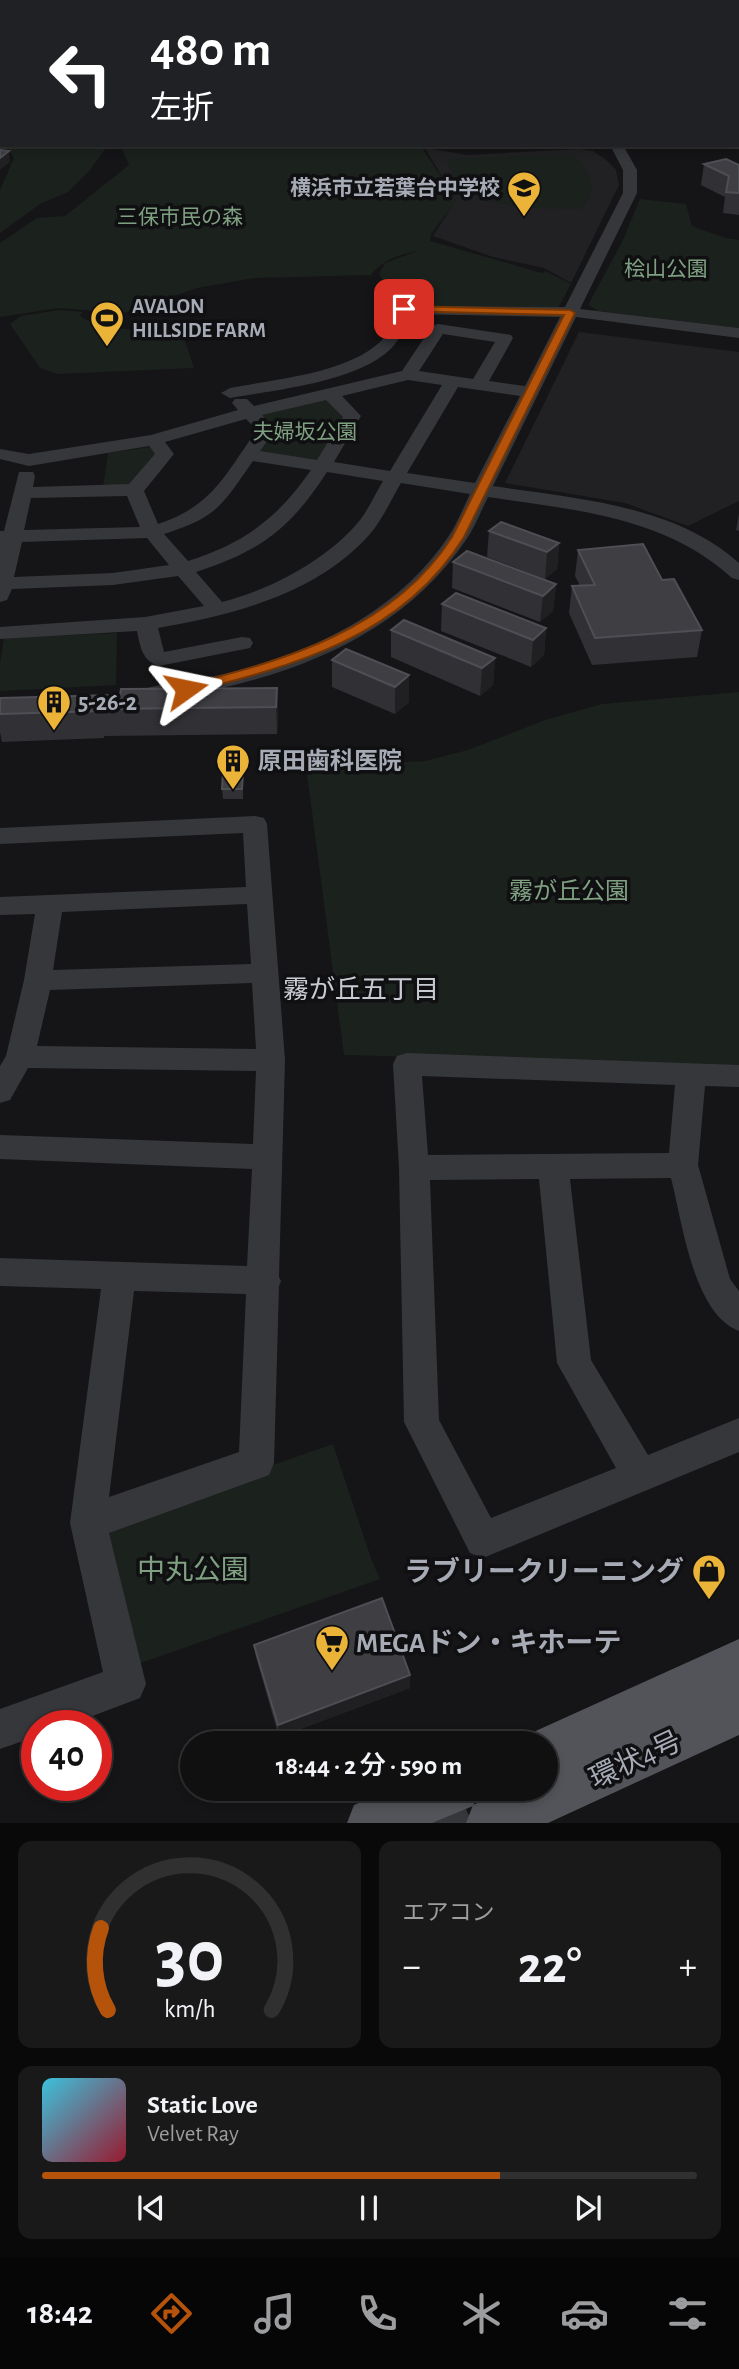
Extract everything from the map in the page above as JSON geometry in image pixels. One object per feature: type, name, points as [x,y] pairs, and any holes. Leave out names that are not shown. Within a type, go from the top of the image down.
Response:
[{"type":"main road","name":"環状4号","points":[[558,1746],[739,1663]]},
{"type":"main road","name":"環状4号","points":[[491,1823],[739,1710]]},
{"type":"main road","points":[[372,1823],[448,1802]]},
{"type":"street","points":[[139,695],[186,689],[266,669],[323,648],[399,604],[442,562],[482,489],[632,184],[630,170],[617,147]]},
{"type":"street","points":[[6,537],[152,532],[189,520],[213,504],[266,429],[230,393],[334,371],[359,362],[386,347],[397,325],[396,315],[404,309],[570,313],[739,333]]},
{"type":"street","points":[[408,374],[438,329],[505,338],[479,384]]},
{"type":"street","points":[[0,454],[29,460],[153,440],[251,412],[408,374],[530,392]]},
{"type":"street","points":[[0,633],[116,628],[189,618],[262,594],[302,577],[346,547],[363,530],[453,381]]},
{"type":"street","points":[[29,460],[22,493],[6,537],[1,589],[115,579],[183,568],[243,546],[284,517],[322,466],[352,416],[330,393]]},
{"type":"street","points":[[22,493],[134,490],[165,454],[153,440]]},
{"type":"street","points":[[249,455],[607,509],[640,518],[691,539],[739,574]]},
{"type":"street","points":[[134,490],[152,532],[216,610]]},
{"type":"street","points":[[146,624],[153,653],[159,659],[242,643]]},
{"type":"street","points":[[0,836],[255,824],[271,1060],[265,1281],[256,1463],[88,1523]]},
{"type":"street","points":[[0,906],[261,895]]},
{"type":"street","points":[[0,1092],[20,1057],[38,981],[50,905]]},
{"type":"street","points":[[38,981],[267,973]]},
{"type":"street","points":[[20,1057],[271,1060]]},
{"type":"street","points":[[739,1076],[407,1064],[414,1168],[422,1422],[483,1540],[739,1435]]},
{"type":"street","points":[[691,1073],[683,1165],[715,1285],[739,1316]]},
{"type":"street","points":[[0,1147],[268,1157]]},
{"type":"street","points":[[414,1168],[683,1165]]},
{"type":"street","points":[[553,1166],[574,1363],[640,1476]]},
{"type":"street","points":[[2,1279],[119,1276],[265,1281]]},
{"type":"street","points":[[0,1729],[126,1684],[88,1523],[119,1276]]},
{"type":"shaded area","name":"横浜市立若葉台中学校","points":[[425,148],[468,155],[579,149],[593,151],[605,159],[616,170],[619,185],[571,283],[544,268],[493,257],[433,236],[456,200]]},
{"type":"shaded area","points":[[579,332],[739,352],[739,501],[688,526],[625,503],[505,483]]},
{"type":"green space","points":[[7,147],[107,147],[89,171],[68,192],[40,204],[0,233],[0,190],[14,158]]},
{"type":"green space","name":"三保市民の森","points":[[121,147],[421,147],[457,200],[431,234],[430,241],[542,273],[545,271],[571,284],[557,310],[407,306],[387,297],[394,290],[384,283],[379,274],[385,263],[418,251],[392,258],[381,265],[371,275],[254,278],[197,288],[124,313],[58,308],[0,317],[0,243],[37,218],[65,216],[129,165]]},
{"type":"green space","points":[[573,154],[588,173],[593,188],[583,209],[519,207],[473,195],[462,187],[446,159]]},
{"type":"green space","name":"桧山公園","points":[[640,199],[686,204],[692,226],[739,240],[739,328],[598,311],[588,305],[623,240]]},
{"type":"green space","name":"AVALON HILLSIDE FARM","points":[[59,310],[83,312],[80,316],[91,322],[115,328],[181,329],[194,368],[57,374],[40,368],[10,324],[21,316]]},
{"type":"green space","name":"夫婦坂公園","points":[[326,397],[347,417],[319,463],[256,454],[259,415]]},
{"type":"green space","points":[[149,447],[156,455],[127,487],[103,487],[108,453]]},
{"type":"green space","points":[[117,633],[116,685],[0,691],[0,663],[4,638]]},
{"type":"green space","name":"霧が丘公園","points":[[739,692],[739,1069],[585,1061],[344,1055],[306,767],[425,761],[468,750],[545,720],[602,704]]},
{"type":"green space","name":"中丸公園","points":[[333,1444],[380,1579],[138,1664],[97,1526]]},
{"type":"building","points":[[0,150],[9,151],[0,158]]},
{"type":"building","points":[[726,159],[739,165],[739,193],[726,192],[729,176],[704,164]]},
{"type":"building","points":[[501,522],[559,543],[547,552],[489,531]]},
{"type":"building","points":[[643,544],[662,580],[674,579],[702,630],[595,638],[572,586],[595,585],[578,550]]},
{"type":"building","points":[[467,551],[556,584],[543,596],[453,562]]},
{"type":"building","points":[[456,593],[546,628],[533,640],[442,604]]},
{"type":"building","points":[[404,620],[495,658],[482,668],[391,630]]},
{"type":"building","points":[[346,649],[409,675],[395,687],[332,660]]},
{"type":"building","points":[[277,688],[276,707],[100,709],[0,714],[0,698],[120,695],[121,689]]},
{"type":"building","points":[[223,772],[243,772],[242,789],[222,789]]},
{"type":"building","name":"MEGAドン・キホーテ","points":[[382,1598],[410,1675],[278,1725],[254,1645]]},
{"type":"place","name":"横浜市立若葉台中学校","points":[[524,218]]},
{"type":"place","name":"AVALON HILLSIDE FARM","points":[[107,348]]},
{"type":"place","name":"5-26-2","points":[[54,732]]},
{"type":"place","name":"原田歯科医院","points":[[233,791]]},
{"type":"place","name":"ラブリークリーニング","points":[[709,1601]]},
{"type":"place","name":"MEGAドン・キホーテ","points":[[332,1672]]},
{"type":"district","name":"霧が丘五丁目","points":[[361,989]]},
{"type":"route","points":[[186,689],[266,669],[323,648],[399,604],[425,580],[442,562],[458,537],[570,313],[404,309]]}]
